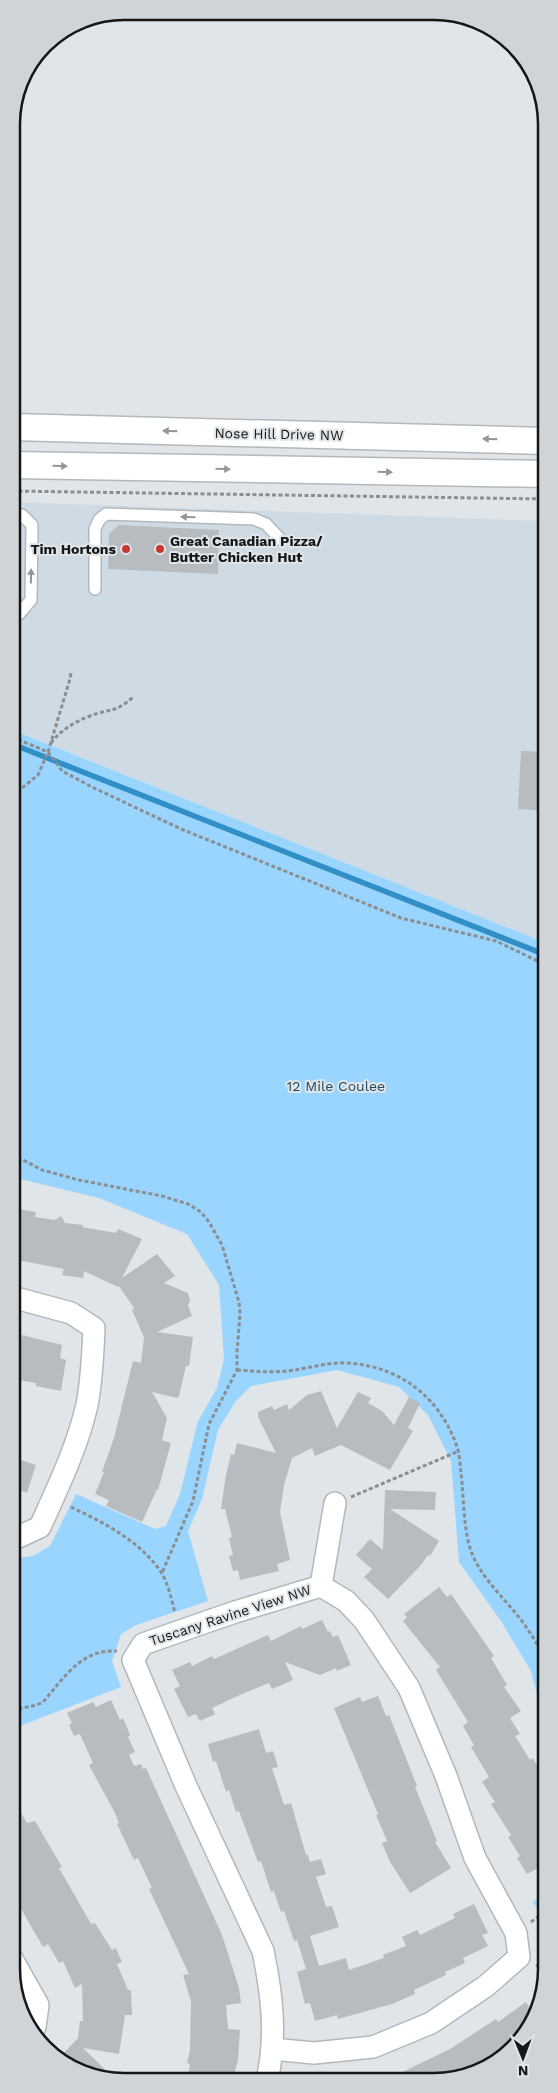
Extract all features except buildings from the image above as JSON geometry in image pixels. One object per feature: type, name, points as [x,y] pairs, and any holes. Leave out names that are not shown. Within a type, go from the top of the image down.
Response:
[{"type":"street","name":"Nose Hill Drive NW","points":[[20,428],[538,441]]},
{"type":"street","points":[[20,465],[538,474]]},
{"type":"street","points":[[20,1299],[72,1313],[94,1328],[91,1381],[84,1418],[75,1447],[40,1527],[20,1536]]},
{"type":"street","points":[[321,1586],[335,1503]]},
{"type":"street","name":"Tuscany Ravine View NW","points":[[133,1660],[143,1644],[180,1630],[321,1586],[346,1601],[364,1620],[409,1688],[446,1776],[475,1858],[516,1932],[519,1956],[486,1986],[431,2024],[373,2047],[314,2053],[272,2049]]},
{"type":"street","points":[[133,1660],[186,1786],[262,1951],[272,2009],[272,2049],[267,2073]]},
{"type":"street","points":[[20,1974],[38,2005],[35,2024]]},
{"type":"lane","points":[[95,589],[95,530],[99,520],[106,514],[254,519],[266,524],[281,540]]},
{"type":"lane","points":[[20,515],[32,524],[30,600],[20,613]]},
{"type":"path","points":[[20,491],[538,499]]},
{"type":"path","points":[[20,790],[38,775],[48,752],[71,672]]},
{"type":"path","points":[[49,745],[61,730],[90,715],[116,710],[133,697]]},
{"type":"path","points":[[20,740],[48,752],[62,771],[181,829],[401,918],[496,941],[538,961]]},
{"type":"path","points":[[20,1158],[42,1170],[188,1204],[201,1212],[215,1231],[222,1245],[239,1302],[238,1370],[209,1424],[193,1500],[162,1573]]},
{"type":"path","points":[[238,1370],[287,1371],[332,1363],[347,1363],[366,1366],[396,1375],[415,1386],[439,1411],[459,1452],[467,1531],[475,1560],[538,1645]]},
{"type":"path","points":[[335,1503],[459,1452]]},
{"type":"path","points":[[53,1498],[108,1525],[134,1543],[162,1573],[180,1630]]},
{"type":"path","points":[[20,1708],[42,1702],[82,1660],[97,1652],[120,1651],[133,1660]]},
{"type":"shaded area","points":[[20,502],[538,521],[538,940],[20,733]]},
{"type":"green space","name":"12 Mile Coulee","points":[[20,733],[538,940],[538,1698],[531,1671],[501,1621],[459,1562],[451,1461],[428,1415],[399,1387],[337,1370],[251,1386],[235,1402],[218,1430],[202,1499],[188,1531],[208,1601],[136,1625],[121,1634],[112,1661],[121,1687],[20,1726],[20,1558],[33,1556],[50,1546],[76,1494],[155,1529],[166,1526],[180,1494],[198,1421],[217,1388],[224,1359],[219,1285],[187,1234],[99,1198],[20,1179]]},
{"type":"green space","points":[[538,1897],[538,1908],[533,1903]]},
{"type":"waterway","points":[[20,747],[538,952]]},
{"type":"place","name":"Tim Hortons","points":[[126,549]]},
{"type":"place","name":"Great Canadian Pizza/ Butter Chicken Hut","points":[[160,549]]}]
